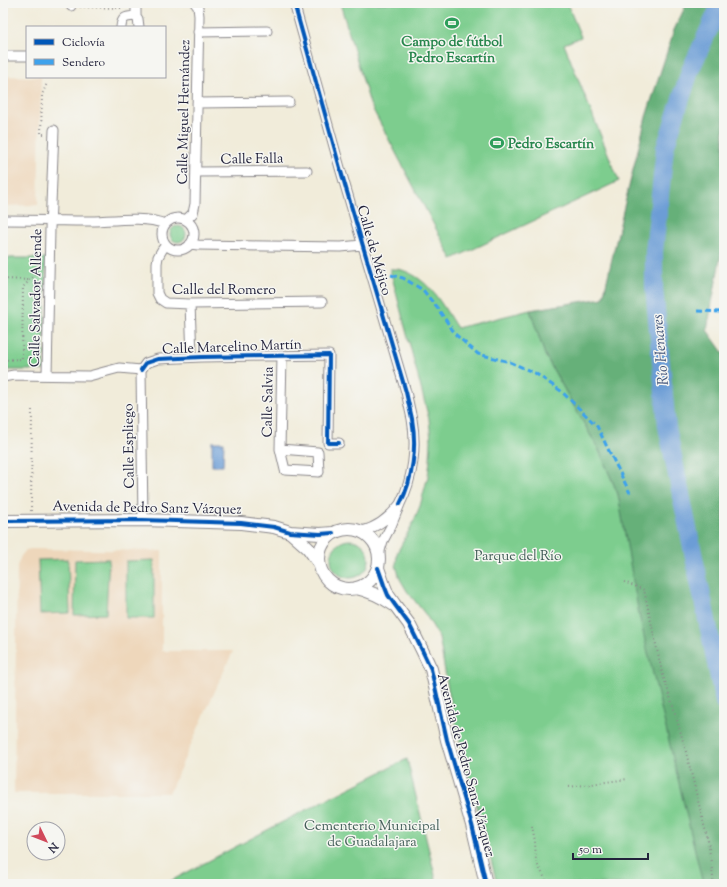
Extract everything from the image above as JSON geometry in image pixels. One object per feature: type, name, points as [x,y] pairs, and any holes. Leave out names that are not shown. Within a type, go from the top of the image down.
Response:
[{"type":"street","name":"Calle de Méjico","points":[[294,3],[362,245],[406,392],[412,420],[414,447],[411,473],[407,490],[392,526],[383,541],[379,554]]},
{"type":"street","name":"Calle Miguel Hernández","points":[[186,220],[194,209],[196,172],[197,4]]},
{"type":"street","points":[[121,26],[123,19],[136,9],[139,26]]},
{"type":"street","points":[[198,32],[267,31]]},
{"type":"street","points":[[3,56],[26,56]]},
{"type":"street","points":[[197,103],[289,102]]},
{"type":"street","name":"Calle Salvador Allende","points":[[47,375],[54,130]]},
{"type":"street","name":"Calle Falla","points":[[196,172],[307,171]]},
{"type":"street","points":[[172,218],[182,218],[186,220],[192,227],[194,235],[190,244],[179,250],[170,248],[164,242],[162,235],[163,227],[172,218]]},
{"type":"street","points":[[3,220],[145,220],[165,224]]},
{"type":"street","points":[[190,244],[317,246],[362,245]]},
{"type":"street","name":"Calle del Romero","points":[[166,245],[158,257],[157,263],[158,293],[160,299],[166,303],[322,302]]},
{"type":"street","points":[[190,304],[192,357]]},
{"type":"street","name":"Calle Marcelino Martín","points":[[141,370],[146,363],[158,359],[192,357],[329,355],[328,443],[339,443]]},
{"type":"street","name":"Calle Salvia","points":[[280,449],[318,452],[319,472],[285,470],[280,449],[282,356]]},
{"type":"street","points":[[3,376],[89,376],[119,368],[141,370]]},
{"type":"street","name":"Calle Espliego","points":[[141,370],[143,520]]},
{"type":"street","name":"Calle de Méjico","points":[[362,531],[384,521],[400,504]]},
{"type":"street","name":"Avenida de Pedro Sanz Vázquez","points":[[3,521],[143,520],[241,523],[274,527],[290,532],[320,534],[333,533]]},
{"type":"street","points":[[347,528],[362,531],[373,540],[377,546],[380,558],[376,574],[367,583],[356,588],[349,589],[335,586],[324,576],[319,563],[320,550],[323,543],[333,533],[340,530],[347,528]]},
{"type":"street","name":"Avenida de Pedro Sanz Vázquez","points":[[290,532],[308,548],[319,563]]},
{"type":"street","name":"Avenida de Pedro Sanz Vázquez","points":[[378,568],[384,585],[415,636],[431,669],[447,740],[472,825],[486,884]]},
{"type":"street","name":"Avenida de Pedro Sanz Vázquez","points":[[356,588],[385,599],[395,605]]},
{"type":"path","points":[[71,5],[136,9]]},
{"type":"path","points":[[41,134],[42,94],[47,84]]},
{"type":"path","points":[[3,360],[22,359],[23,287],[37,273],[39,220]]},
{"type":"path","points":[[3,279],[30,280]]},
{"type":"path","points":[[31,521],[32,408]]},
{"type":"path","points":[[624,582],[644,590],[662,672],[684,742],[708,841],[714,884]]},
{"type":"path","points":[[569,787],[628,780]]},
{"type":"path","points":[[532,826],[535,841],[536,862],[548,884]]},
{"type":"shaded area","points":[[3,76],[41,78],[38,205],[3,206]]},
{"type":"shaded area","points":[[26,550],[162,551],[162,651],[233,651],[169,793],[14,793],[17,566],[21,556]]},
{"type":"green space","name":"Pedro Escartín","points":[[340,3],[567,3],[581,37],[564,44],[619,181],[452,259],[370,104]]},
{"type":"green space","points":[[687,3],[724,3],[724,238],[707,330],[724,354],[724,884],[703,884],[639,615],[618,494],[599,450],[545,355],[530,310],[603,298],[646,117],[674,30]]},
{"type":"green space","points":[[175,226],[181,226],[186,231],[184,240],[181,242],[175,242],[170,237],[170,231]]},
{"type":"green space","points":[[3,258],[46,258],[44,370],[3,370]]},
{"type":"green space","name":"Parque del Río","points":[[390,269],[398,269],[412,274],[428,286],[457,328],[530,310],[545,355],[599,450],[618,494],[708,884],[497,884],[467,771],[448,689],[439,637],[426,615],[407,591],[400,579],[396,565],[397,553],[420,506],[428,476],[431,440],[429,419]]},
{"type":"green space","points":[[346,540],[354,540],[361,543],[366,548],[369,559],[366,570],[361,575],[354,578],[346,578],[339,575],[334,570],[331,563],[331,555],[334,548],[339,543]]},
{"type":"green space","points":[[68,559],[70,613],[40,614],[38,560]]},
{"type":"green space","points":[[109,559],[106,614],[74,615],[75,560]]},
{"type":"green space","points":[[154,560],[154,618],[126,618],[126,561]]},
{"type":"green space","name":"Cementerio Municipal de Guadalajara","points":[[407,759],[437,884],[165,884],[292,817]]},
{"type":"water","points":[[212,442],[224,442],[223,466],[212,466]]},
{"type":"waterway","name":"Río Henares","points":[[721,3],[690,71],[665,148],[654,252],[654,287],[667,427],[724,702]]},
{"type":"marked path","points":[[724,273],[724,339]]},
{"type":"marked path","points":[[391,275],[403,278],[423,290],[456,335],[478,354],[510,362],[535,373],[561,391],[597,426],[630,493]]},
{"type":"marked path","points":[[697,311],[724,313]]},
{"type":"cycle path","points":[[294,3],[340,168],[406,392],[412,419],[414,441],[413,463],[408,484],[400,504]]},
{"type":"cycle path","points":[[141,370],[146,363],[158,359],[329,355],[328,443],[339,443]]},
{"type":"cycle path","points":[[3,521],[143,520],[241,523],[274,527],[290,532],[320,534],[333,533]]},
{"type":"cycle path","points":[[378,568],[388,595],[409,624],[431,669],[447,740],[472,825],[486,884]]},
{"type":"place","name":"Campo de fútbol Pedro Escartín","points":[[452,23]]},
{"type":"place","name":"Pedro Escartín","points":[[497,143]]}]
